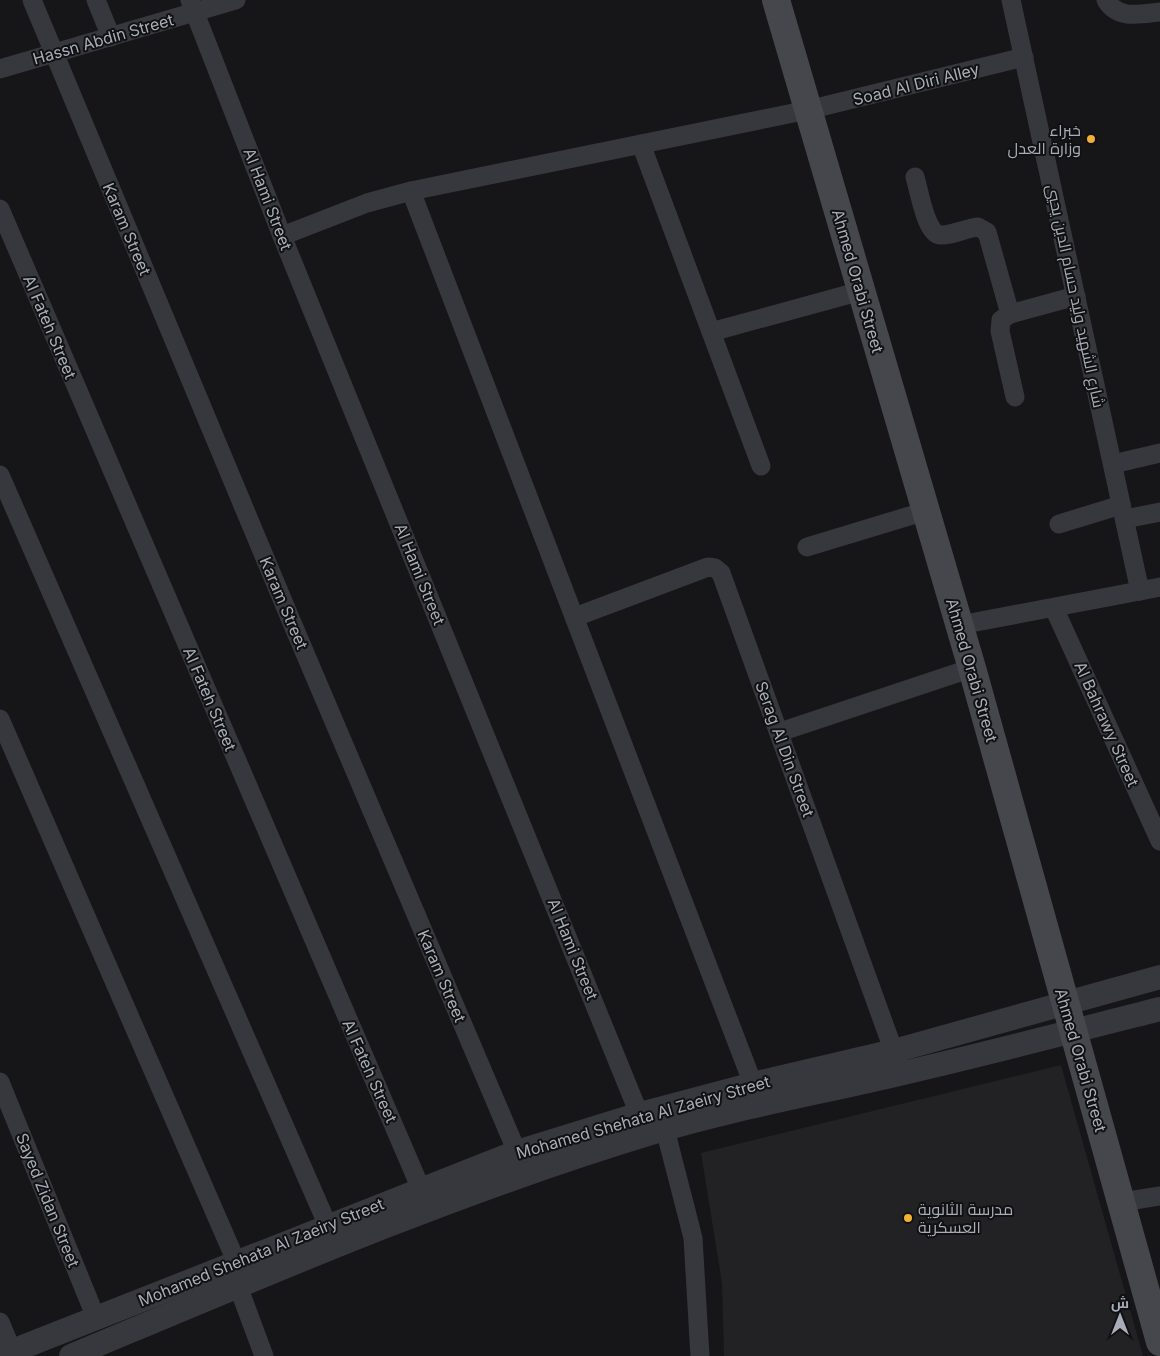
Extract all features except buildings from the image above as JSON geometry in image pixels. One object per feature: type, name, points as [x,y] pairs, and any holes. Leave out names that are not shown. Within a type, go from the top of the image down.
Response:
[{"type":"main road","name":"Ahmed Orabi Street","points":[[776,0],[960,626],[1064,1004],[1158,1325]]},
{"type":"street","name":"Karam Street","points":[[32,0],[52,53],[517,1152]]},
{"type":"street","points":[[96,0],[111,36]]},
{"type":"street","name":"Hassn Abdin Street","points":[[0,69],[111,36],[193,6],[236,0]]},
{"type":"street","name":"شارع الشهيد وليد حسام الدين يحيي","points":[[1011,0],[1140,591]]},
{"type":"street","points":[[1106,0],[1115,11],[1122,14],[1160,12]]},
{"type":"street","name":"Al Hami Street","points":[[193,6],[282,236],[651,1126],[693,1238],[700,1356]]},
{"type":"street","name":"Soad Al Diri Alley","points":[[282,236],[367,203],[411,191],[808,110],[1024,57]]},
{"type":"street","points":[[641,144],[761,466]]},
{"type":"street","points":[[915,177],[928,226],[933,233],[942,236],[978,227],[987,232],[1010,314]]},
{"type":"street","points":[[411,191],[753,1084]]},
{"type":"street","name":"Al Fateh Street","points":[[0,209],[421,1188]]},
{"type":"street","points":[[711,332],[862,291]]},
{"type":"street","points":[[1015,397],[999,325],[1001,320],[1010,314],[1076,296]]},
{"type":"street","points":[[1112,464],[1160,452]]},
{"type":"street","points":[[0,475],[328,1226]]},
{"type":"street","points":[[807,547],[926,511]]},
{"type":"street","points":[[1059,524],[1123,512],[1160,512]]},
{"type":"street","name":"Serag Al Din Street","points":[[575,617],[708,566],[715,568],[721,573],[902,1073]]},
{"type":"street","points":[[960,626],[1160,587]]},
{"type":"street","name":"Al Bahrawy Street","points":[[1054,608],[1160,841]]},
{"type":"street","points":[[780,732],[972,668]]},
{"type":"street","points":[[0,719],[236,1261]]},
{"type":"street","name":"Mohamed Shehata Al Zaeiry Street","points":[[71,1356],[238,1286],[651,1126],[753,1084],[894,1051],[1160,977]]},
{"type":"street","name":"Mohamed Shehata Al Zaeiry Street","points":[[6,1353],[421,1188],[517,1152],[902,1073],[1160,1009]]},
{"type":"street","name":"Sayed Zidan Street","points":[[0,1082],[96,1318]]},
{"type":"street","points":[[1122,1202],[1160,1196]]},
{"type":"street","points":[[238,1286],[264,1356]]},
{"type":"street","points":[[0,1322],[6,1353]]},
{"type":"shaded area","name":"مدرسة الثانوية العسكرية","points":[[1061,1065],[1143,1356],[724,1356],[722,1283],[701,1153]]},
{"type":"place","name":"خبراء وزارة العدل","points":[[1091,139]]},
{"type":"place","name":"مدرسة الثانوية العسكرية","points":[[908,1218]]}]
